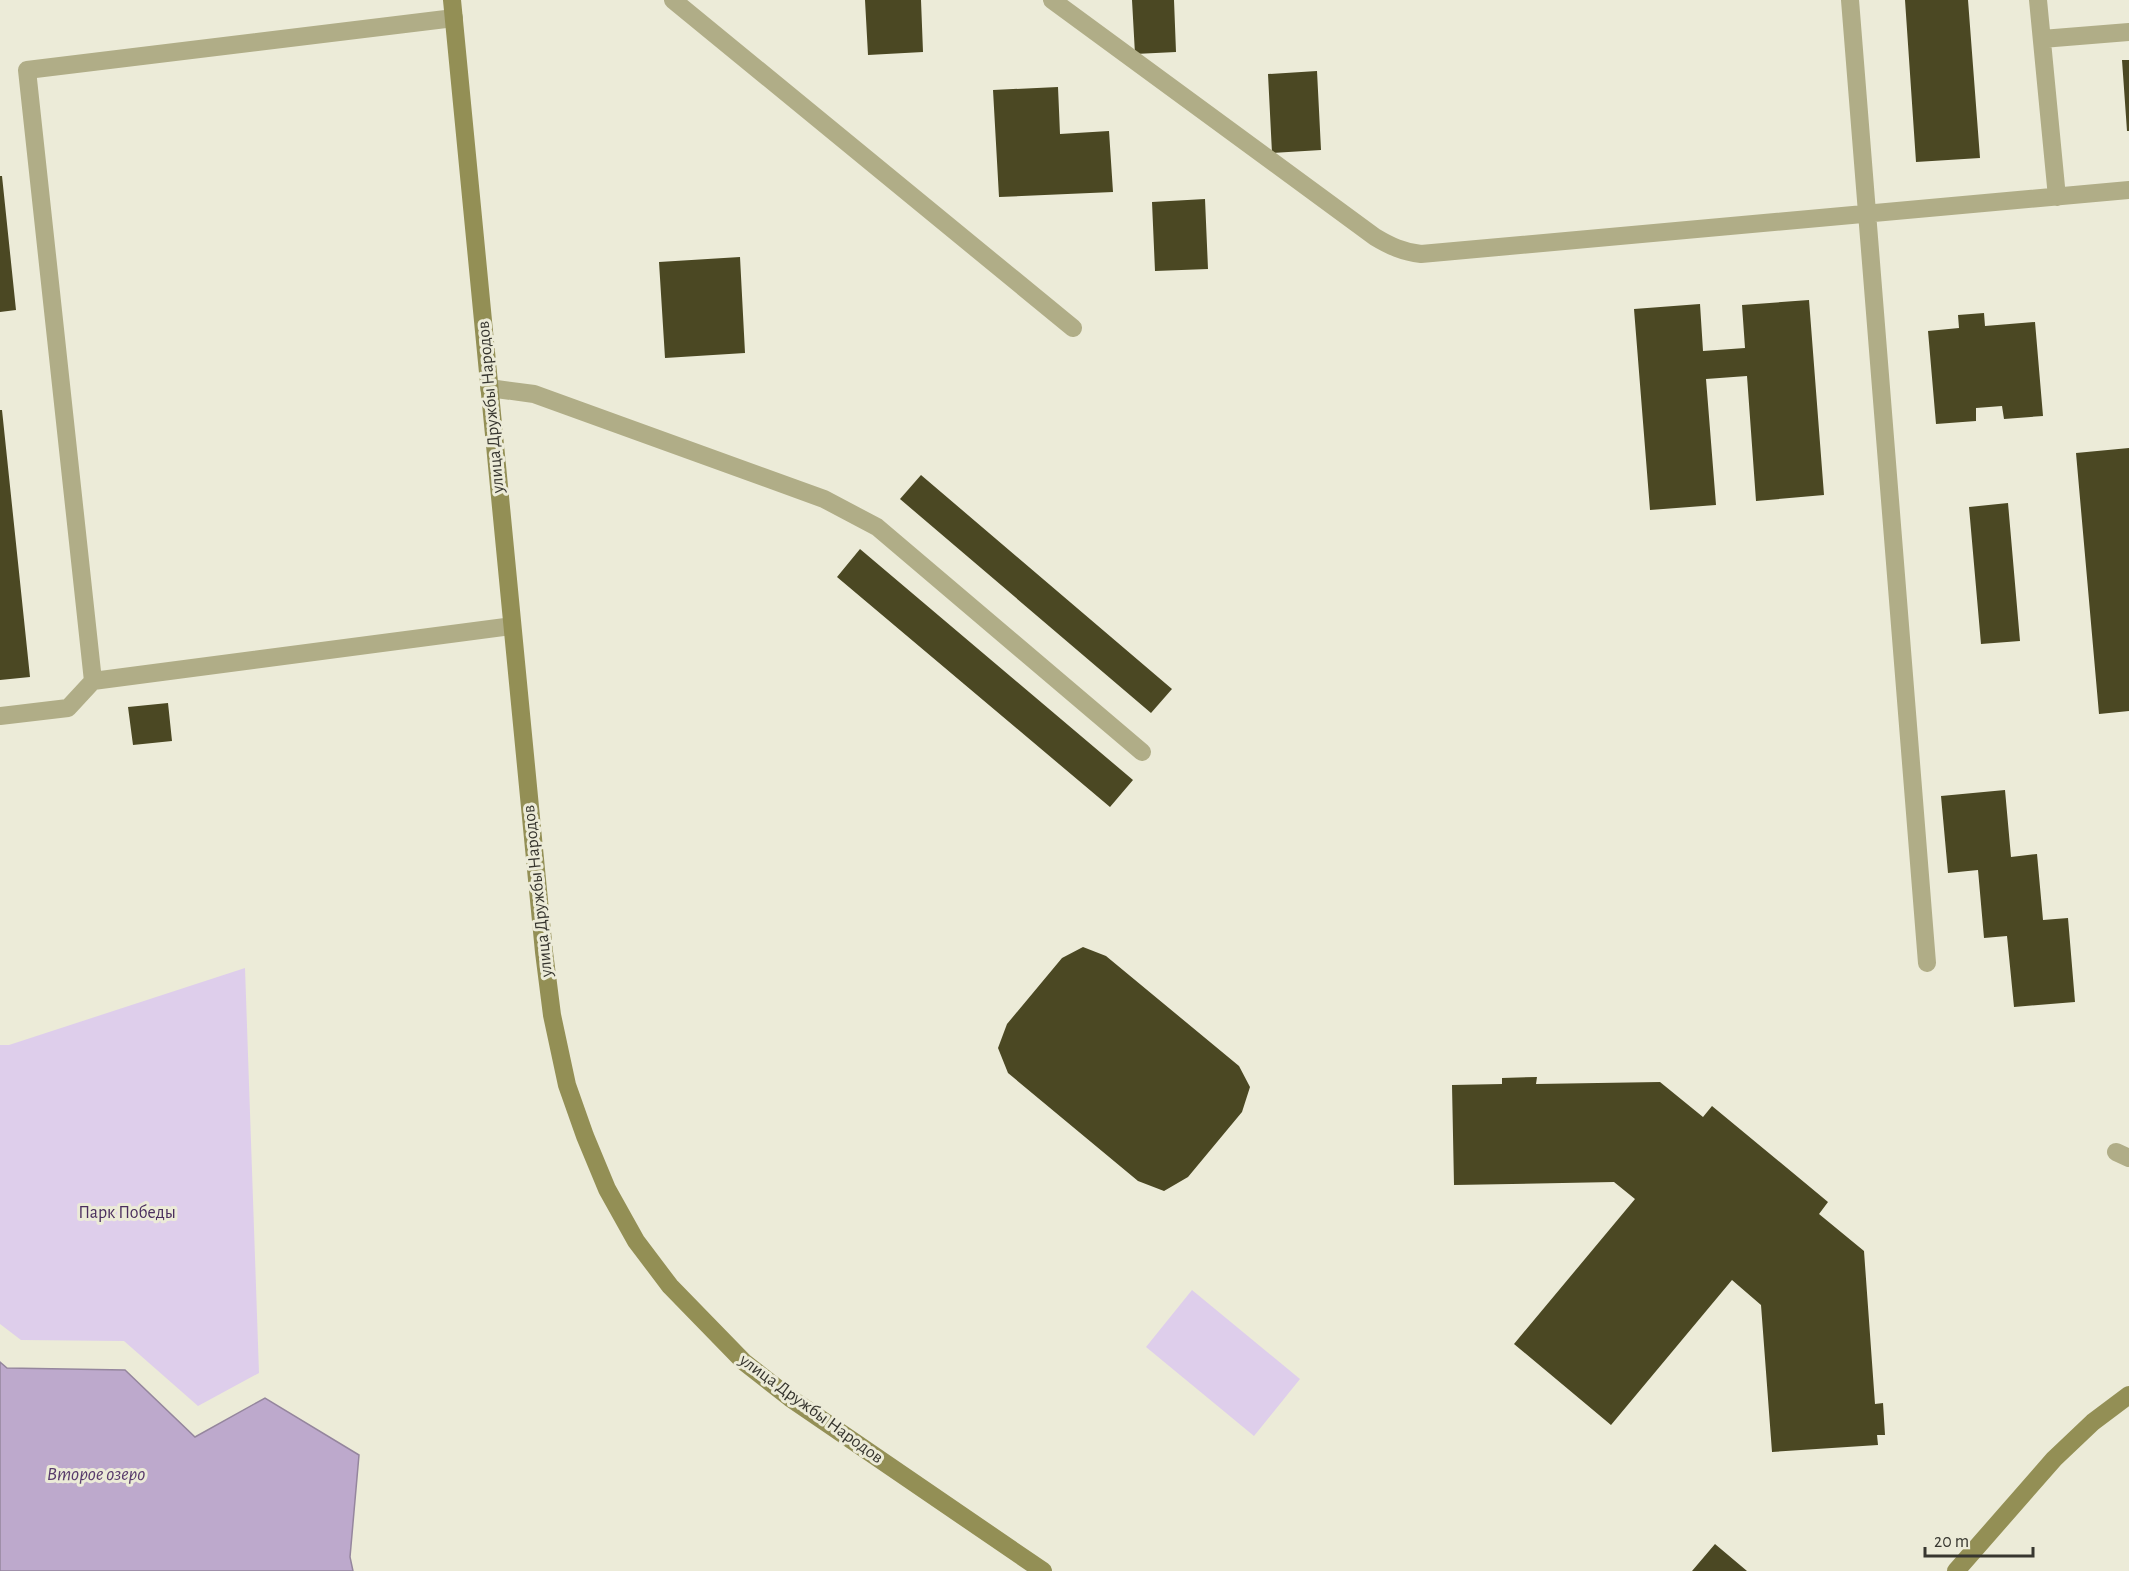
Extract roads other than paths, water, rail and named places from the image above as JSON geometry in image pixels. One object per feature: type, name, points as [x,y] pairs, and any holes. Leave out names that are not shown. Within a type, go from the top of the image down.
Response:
[{"type":"street","name":"улица Дружбы Народов","points":[[453,9],[544,952],[552,1015],[567,1085],[585,1136],[607,1189],[636,1241],[670,1286],[744,1362],[790,1398],[1043,1571]]},
{"type":"street","points":[[1956,1571],[2054,1459],[2093,1422],[2129,1395]]},
{"type":"lane","points":[[673,0],[1073,328]]},
{"type":"lane","points":[[1052,0],[1375,237],[1391,247],[1408,253],[1421,254],[2129,190]]},
{"type":"lane","points":[[1850,0],[1928,963]]},
{"type":"lane","points":[[2038,0],[2057,196]]},
{"type":"lane","points":[[93,681],[27,70],[453,9]]},
{"type":"lane","points":[[2042,39],[2129,32]]},
{"type":"lane","points":[[489,388],[534,394],[824,499],[853,513],[877,527],[1142,752]]},
{"type":"lane","points":[[0,716],[68,708],[93,681],[512,626]]},
{"type":"water","name":"Второе озеро","points":[[0,1362],[7,1368],[125,1370],[195,1437],[265,1398],[359,1455],[350,1557],[353,1571],[0,1571]]},
{"type":"park label","name":"Парк Победы","points":[[127,1213]]}]
